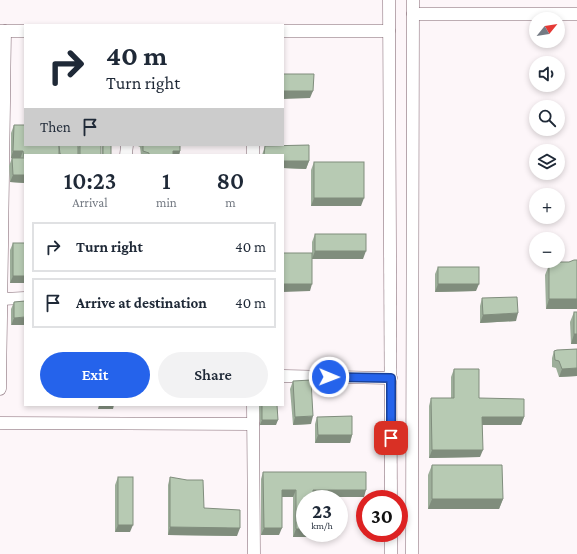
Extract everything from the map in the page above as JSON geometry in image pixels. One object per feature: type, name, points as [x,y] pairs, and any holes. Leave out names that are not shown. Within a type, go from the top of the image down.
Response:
[{"type":"street","points":[[389,0],[391,490]]},
{"type":"street","points":[[412,554],[413,0]]},
{"type":"street","points":[[413,14],[577,14]]},
{"type":"street","points":[[0,389],[3,31],[24,31]]},
{"type":"street","points":[[284,31],[389,31]]},
{"type":"street","points":[[1,299],[24,298]]},
{"type":"street","points":[[284,376],[391,378]]},
{"type":"street","points":[[253,406],[254,554]]},
{"type":"street","points":[[0,423],[253,424]]},
{"type":"street","points":[[391,542],[391,554]]},
{"type":"building","points":[[284,74],[314,74],[313,91],[284,91]]},
{"type":"building","points":[[14,125],[24,125],[24,146],[59,146],[59,154],[24,154],[24,157],[23,151],[13,151]]},
{"type":"building","points":[[309,145],[309,161],[284,161],[284,154],[264,154],[265,146]]},
{"type":"building","points":[[59,146],[78,146],[78,154],[60,154]]},
{"type":"building","points":[[80,146],[101,146],[101,154],[80,154]]},
{"type":"building","points":[[103,146],[111,146],[111,154],[103,154]]},
{"type":"building","points":[[143,146],[180,146],[180,151],[173,151],[173,154],[149,154],[143,151]]},
{"type":"building","points":[[12,158],[24,158],[24,175],[13,175]]},
{"type":"building","points":[[314,162],[364,162],[364,198],[314,198]]},
{"type":"building","points":[[315,234],[366,234],[366,251],[315,251]]},
{"type":"building","points":[[13,243],[24,243],[24,276],[13,276]]},
{"type":"building","points":[[284,253],[312,253],[312,284],[284,284]]},
{"type":"building","points":[[577,260],[577,299],[549,299],[549,268],[565,268],[565,262]]},
{"type":"building","points":[[438,267],[479,267],[479,284],[438,284]]},
{"type":"building","points":[[517,297],[518,313],[483,315],[482,298]]},
{"type":"building","points":[[24,301],[24,317],[14,318],[14,302]]},
{"type":"building","points":[[574,312],[577,312],[577,334],[574,334]]},
{"type":"building","points":[[577,349],[577,368],[562,369],[559,361],[555,360],[554,351]]},
{"type":"building","points":[[454,369],[479,369],[479,398],[524,399],[524,417],[482,417],[483,450],[432,450],[431,398],[454,398]]},
{"type":"building","points":[[311,380],[313,416],[295,417],[293,381]]},
{"type":"building","points":[[262,406],[277,406],[278,420],[262,420]]},
{"type":"building","points":[[352,416],[352,435],[318,435],[317,417]]},
{"type":"building","points":[[432,465],[502,465],[503,499],[432,499]]},
{"type":"building","points":[[263,472],[366,472],[366,490],[282,490],[282,528],[264,528]]},
{"type":"building","points":[[118,477],[133,477],[133,525],[118,525]]},
{"type":"building","points":[[170,477],[187,480],[203,480],[204,508],[240,510],[240,528],[170,527]]},
{"type":"route","points":[[329,377],[391,378],[391,438]]}]
